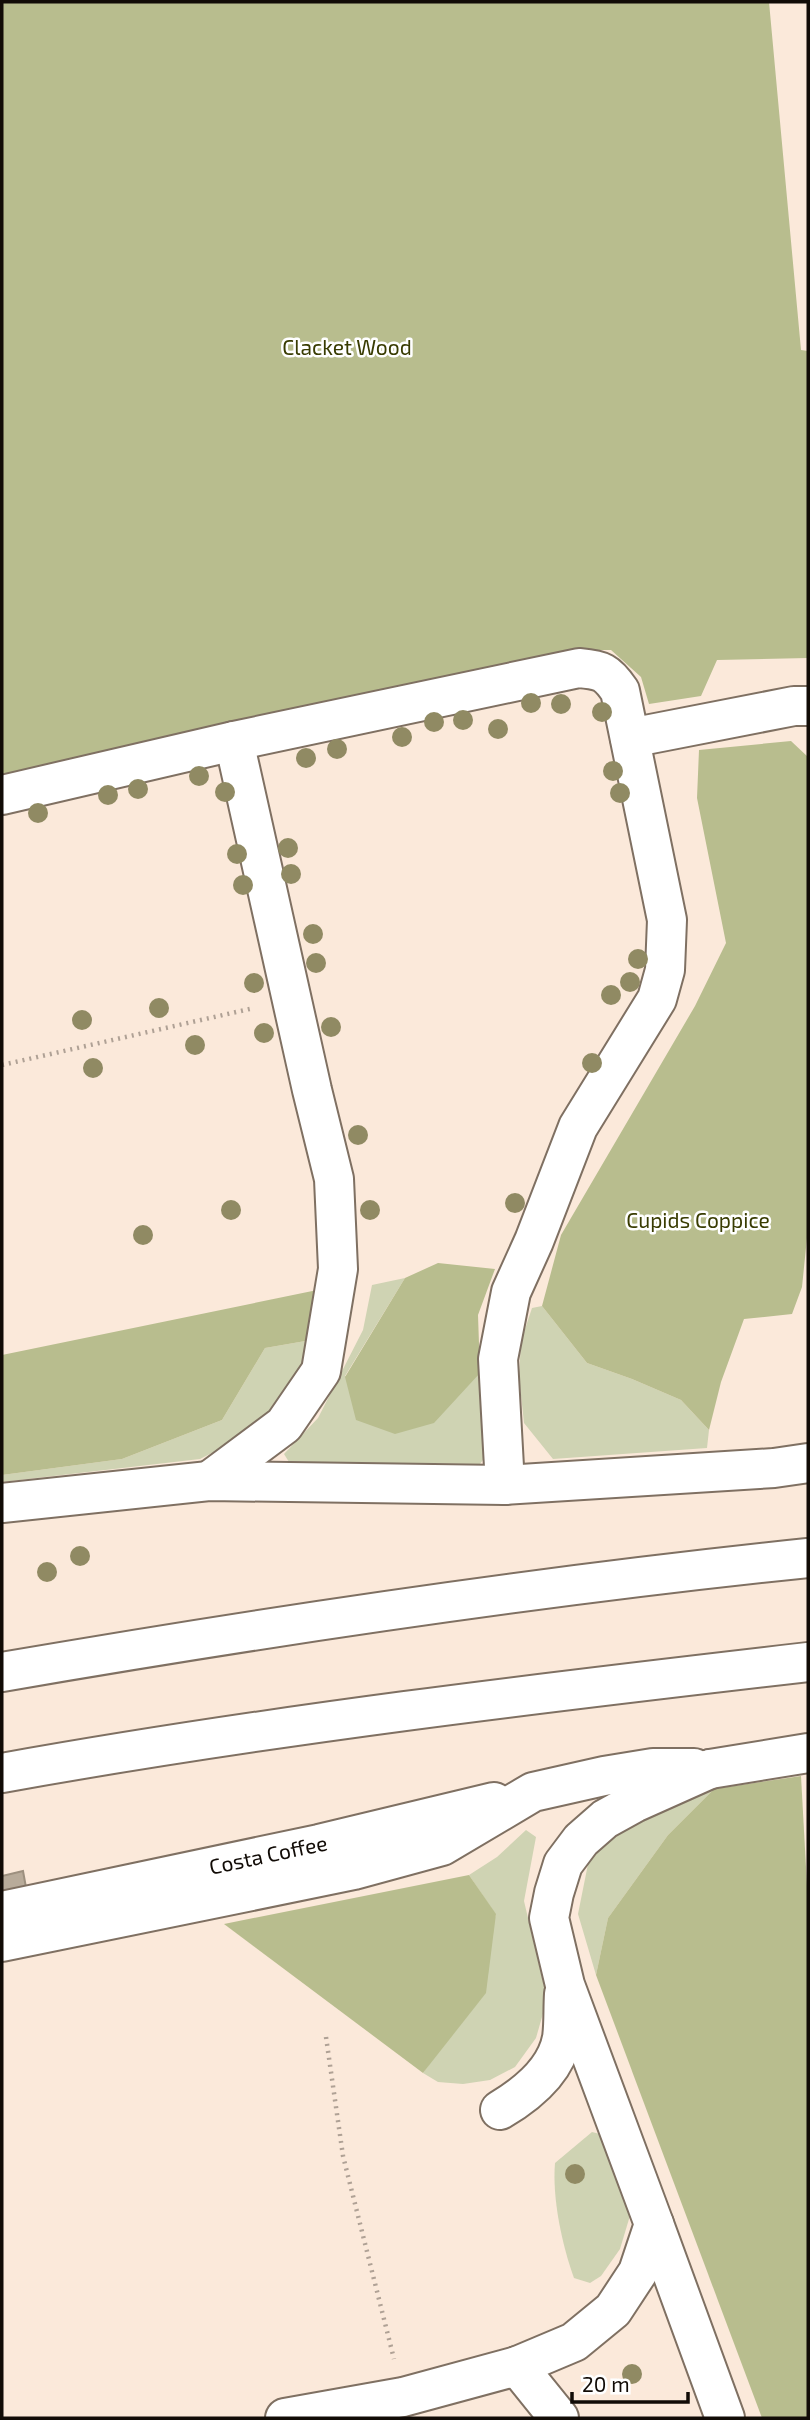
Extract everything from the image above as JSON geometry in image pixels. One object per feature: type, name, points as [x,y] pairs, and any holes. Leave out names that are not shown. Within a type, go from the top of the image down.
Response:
[{"type":"main road","points":[[2,795],[234,741],[579,668],[599,670],[611,677],[620,691],[667,919],[666,970],[657,999],[578,1127],[534,1241],[511,1292],[498,1359],[505,1485]]},
{"type":"main road","points":[[630,738],[794,706],[808,706]]},
{"type":"main road","points":[[209,1481],[284,1425],[321,1371],[338,1269],[334,1179],[234,741]]},
{"type":"main road","points":[[2,1503],[209,1481],[505,1485],[774,1468],[808,1463]]},
{"type":"main road","points":[[2,1672],[485,1598],[692,1570],[808,1558]]},
{"type":"main road","points":[[2,1773],[434,1707],[808,1662]]},
{"type":"main road","points":[[725,2418],[565,1985],[549,1918],[563,1864],[581,1840],[605,1819],[710,1769],[808,1753]]},
{"type":"main road","name":"Costa Coffee","points":[[2,1911],[319,1844],[604,1776],[653,1768],[710,1769]]},
{"type":"main road","points":[[2,1942],[354,1870],[442,1846],[533,1792]]},
{"type":"main road","points":[[500,2110],[521,2098],[551,2065],[561,2040],[565,1985]]},
{"type":"main road","points":[[285,2418],[403,2397],[517,2366],[574,2342],[613,2311],[638,2272],[654,2224]]},
{"type":"main road","points":[[517,2366],[559,2418]]},
{"type":"path","points":[[2,1065],[293,999]]},
{"type":"path","points":[[326,2037],[343,2155],[403,2397]]},
{"type":"green space","name":"Clacket Wood","points":[[2,2],[769,2],[801,350],[808,351],[808,658],[717,660],[701,696],[649,704],[641,677],[611,650],[567,650],[2,775]]},
{"type":"green space","name":"Cupids Coppice","points":[[791,741],[808,757],[808,1228],[802,1287],[792,1314],[744,1319],[721,1382],[709,1430],[681,1400],[587,1363],[542,1306],[561,1235],[695,1006],[726,943],[697,798],[699,750]]},
{"type":"green space","points":[[438,1263],[495,1269],[478,1315],[480,1373],[434,1423],[395,1434],[356,1420],[345,1377],[405,1278]]},
{"type":"green space","points":[[405,1278],[345,1376],[480,1373],[485,1457],[480,1464],[289,1462],[284,1454],[318,1418],[363,1330],[372,1285]]},
{"type":"green space","points":[[327,1288],[317,1339],[265,1348],[222,1420],[122,1459],[2,1475],[2,1355]]},
{"type":"green space","points":[[542,1306],[587,1363],[681,1400],[709,1430],[707,1448],[553,1459],[524,1423],[519,1377],[521,1341],[532,1308]]},
{"type":"green space","points":[[317,1339],[288,1391],[249,1434],[200,1459],[2,1482],[2,1475],[122,1459],[222,1420],[265,1348]]},
{"type":"green space","points":[[801,1776],[808,1904],[808,2418],[762,2418],[596,1975],[608,1918],[668,1835],[714,1789]]},
{"type":"green space","points":[[714,1789],[668,1835],[608,1918],[596,1975],[578,1914],[588,1864],[619,1826],[662,1801]]},
{"type":"green space","points":[[526,1830],[536,1837],[524,1901],[544,1986],[544,2010],[536,2038],[515,2067],[490,2080],[463,2084],[438,2082],[423,2073],[445,2042],[496,1915],[469,1875],[497,1857]]},
{"type":"green space","points":[[469,1875],[496,1914],[486,1993],[423,2073],[224,1924]]},
{"type":"green space","points":[[592,2132],[608,2136],[632,2209],[620,2249],[601,2276],[590,2283],[574,2278],[559,2221],[554,2177],[555,2163]]},
{"type":"building","points":[[23,1871],[27,1893],[2,1898],[2,1876]]}]
